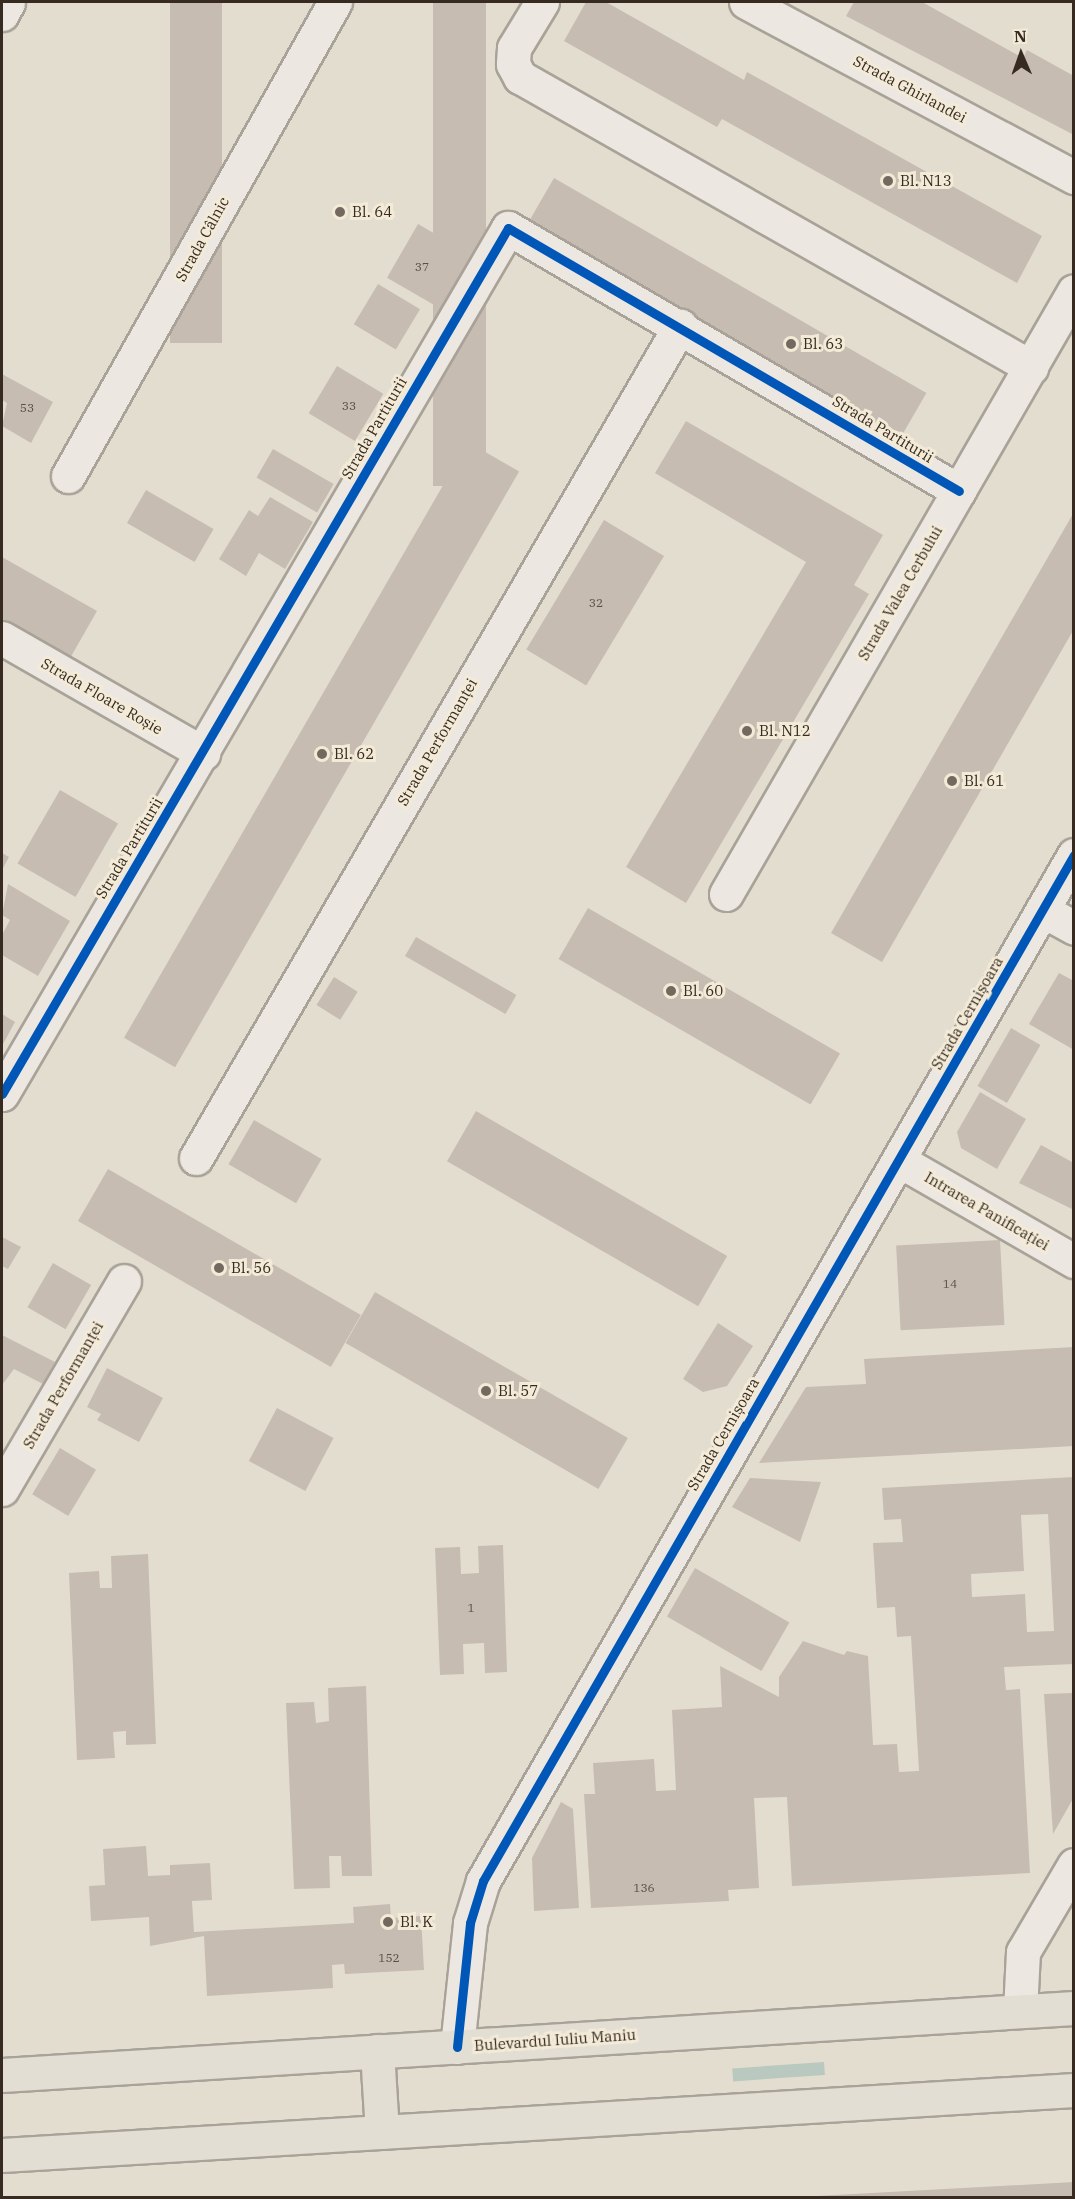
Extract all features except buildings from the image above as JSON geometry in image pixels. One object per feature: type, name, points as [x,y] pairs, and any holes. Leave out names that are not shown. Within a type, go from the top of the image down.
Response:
[{"type":"main road","name":"Bulevardul Iuliu Maniu","points":[[2,2075],[1074,2008]]},
{"type":"main road","points":[[377,2051],[382,2132]]},
{"type":"main road","points":[[2,2155],[1074,2091]]},
{"type":"street","points":[[2,14],[8,2]]},
{"type":"street","name":"Strada Câlnic","points":[[68,476],[335,2]]},
{"type":"street","points":[[542,2],[514,48],[513,64],[520,77],[1030,367]]},
{"type":"street","name":"Strada Ghirlandei","points":[[746,2],[785,10],[1074,177]]},
{"type":"street","name":"Strada Partiturii","points":[[2,1094],[203,753],[507,228],[959,491]]},
{"type":"street","name":"Strada Valea Cerbului","points":[[726,894],[1074,291]]},
{"type":"street","name":"Strada Performanței","points":[[196,1158],[680,327]]},
{"type":"street","name":"Strada Floare Roșie","points":[[2,638],[203,753]]},
{"type":"street","name":"Strada Cernișoara","points":[[457,2047],[470,1923],[483,1881],[900,1161],[1074,855]]},
{"type":"street","points":[[1042,910],[1074,928]]},
{"type":"street","name":"Intrarea Panificației","points":[[900,1161],[1074,1261]]},
{"type":"street","name":"Strada Performanței","points":[[2,1489],[124,1281]]},
{"type":"street","points":[[1020,2011],[1021,1960],[1041,1918],[1074,1865]]},
{"type":"shaded area","points":[[824,2062],[825,2075],[733,2081],[732,2068]]},
{"type":"cycle path","points":[[2,1094],[508,228],[959,491]]},
{"type":"cycle path","points":[[457,2047],[470,1923],[483,1881],[1074,855]]},
{"type":"place","name":"Bl. N13","points":[[888,181]]},
{"type":"place","name":"Bl. 64","points":[[340,212]]},
{"type":"place","name":"Bl. 63","points":[[791,344]]},
{"type":"place","name":"Bl. N12","points":[[747,731]]},
{"type":"place","name":"Bl. 62","points":[[322,754]]},
{"type":"place","name":"Bl. 61","points":[[952,781]]},
{"type":"place","name":"Bl. 60","points":[[671,991]]},
{"type":"place","name":"Bl. 56","points":[[219,1268]]},
{"type":"place","name":"Bl. 57","points":[[486,1391]]},
{"type":"place","name":"Bl. K","points":[[388,1922]]}]
